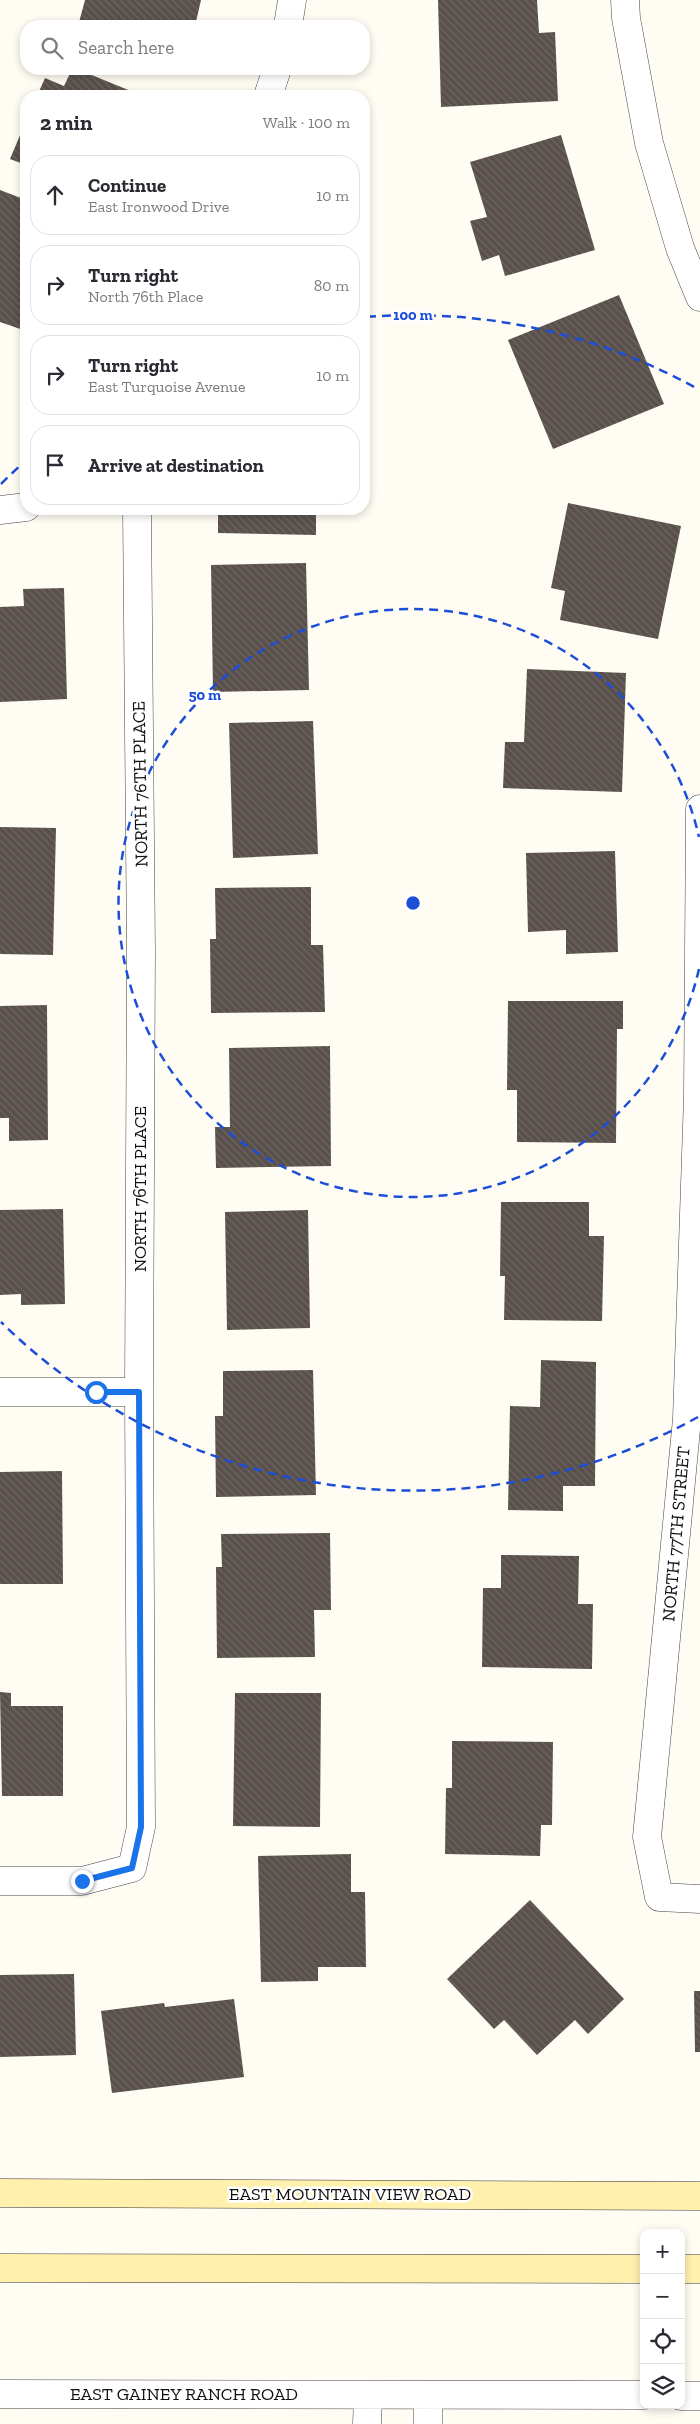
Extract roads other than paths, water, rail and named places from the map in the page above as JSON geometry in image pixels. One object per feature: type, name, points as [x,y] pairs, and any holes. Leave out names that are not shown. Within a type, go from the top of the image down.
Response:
[{"type":"main road","name":"EAST MOUNTAIN VIEW ROAD","points":[[0,2193],[700,2196]]},
{"type":"main road","points":[[0,2268],[640,2269]]},
{"type":"main road","points":[[685,2269],[700,2269]]},
{"type":"street","points":[[289,20],[292,0]]},
{"type":"street","points":[[625,0],[626,18],[649,143],[680,248],[700,297]]},
{"type":"street","points":[[270,90],[275,75]]},
{"type":"street","points":[[0,510],[20,508]]},
{"type":"street","name":"NORTH 76TH PLACE","points":[[0,1881],[82,1881],[132,1868],[141,1827],[139,1392],[141,951],[137,515]]},
{"type":"street","name":"NORTH 77TH STREET","points":[[700,809],[693,1419],[647,1837],[659,1897],[700,1899]]},
{"type":"street","points":[[0,1392],[139,1392]]},
{"type":"street","name":"EAST GAINEY RANCH ROAD","points":[[0,2394],[640,2396]]},
{"type":"street","points":[[367,2424],[368,2395]]},
{"type":"street","points":[[428,2395],[428,2424]]},
{"type":"street","points":[[685,2396],[700,2396]]}]
